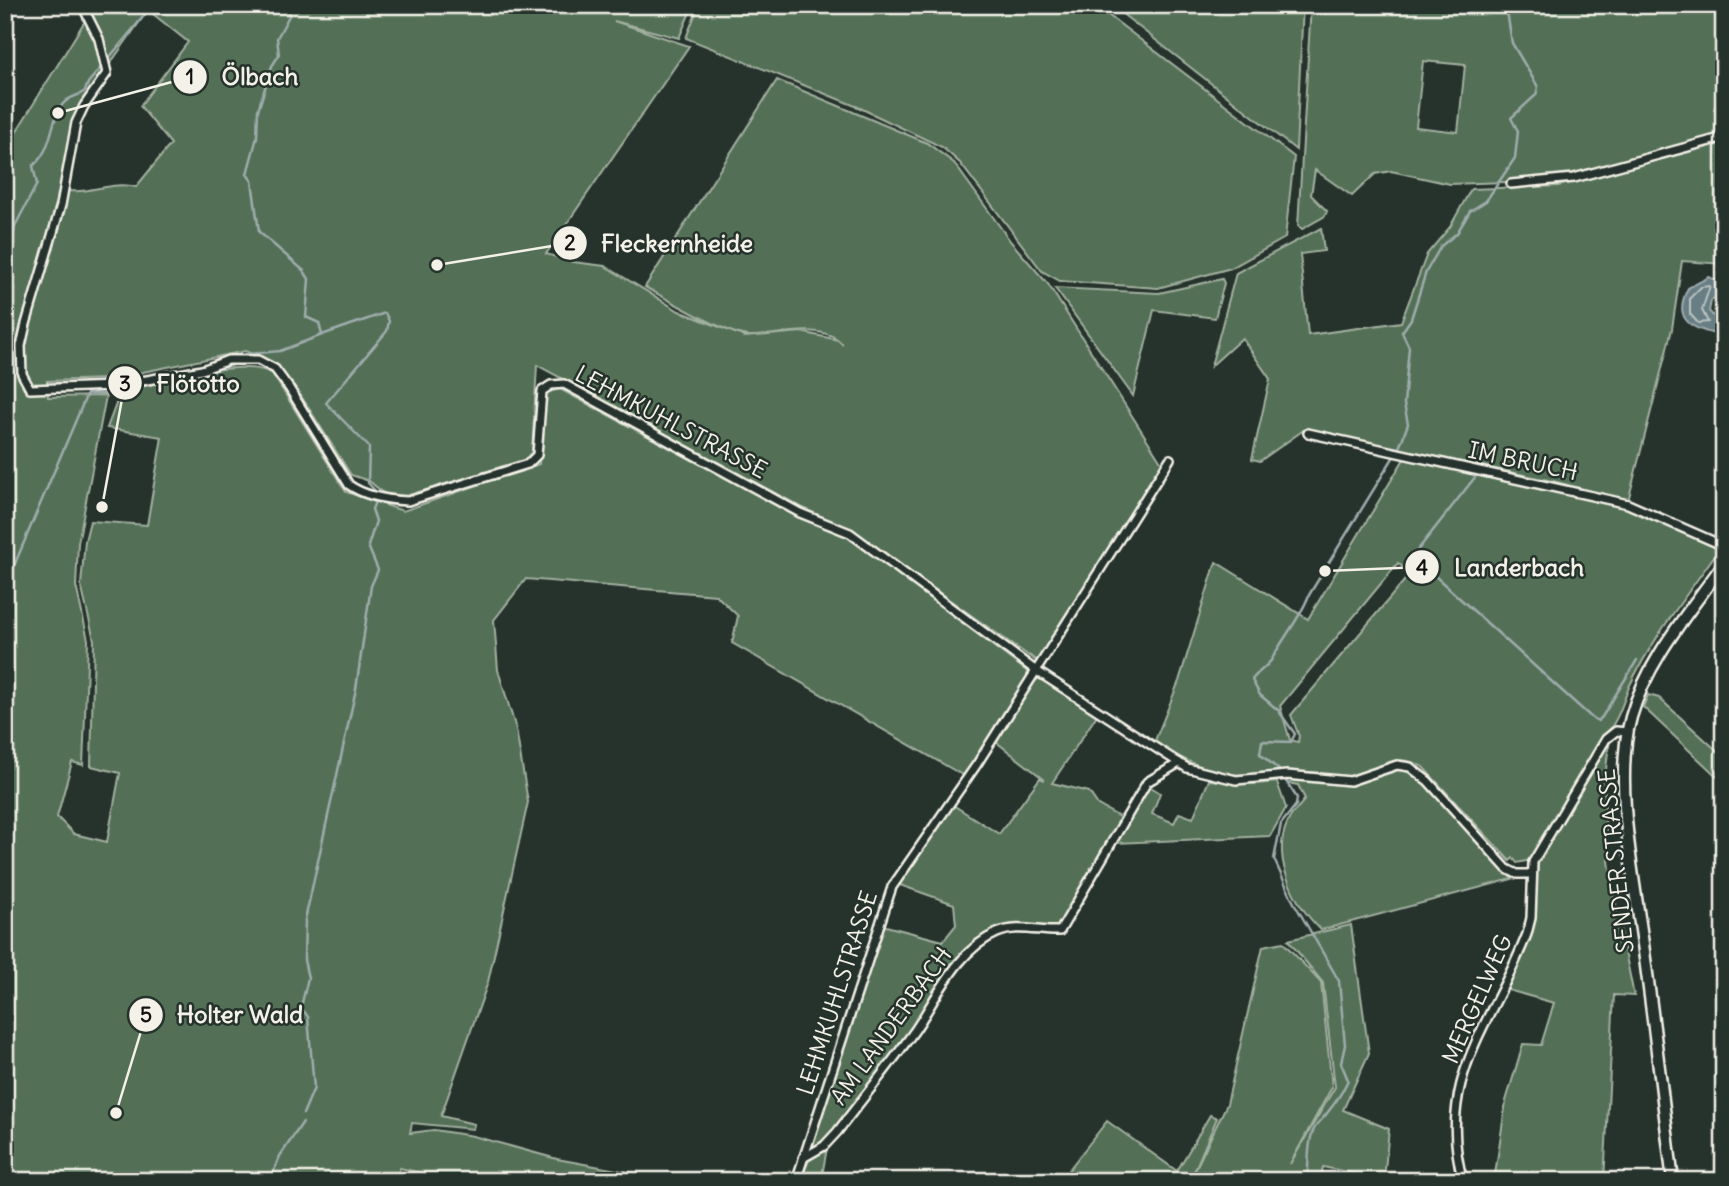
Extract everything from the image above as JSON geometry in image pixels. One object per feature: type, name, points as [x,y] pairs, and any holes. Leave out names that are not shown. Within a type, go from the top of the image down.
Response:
[{"type":"main road","name":"SENDER STRASSE","points":[[1673,1181],[1628,817],[1624,764],[1627,733],[1642,687],[1724,563]]},
{"type":"street","name":"LEHMKUHLSTRASSE","points":[[82,5],[103,52],[106,78],[83,106],[76,123],[61,205],[26,324],[21,346],[22,374],[30,389],[114,386],[202,370],[228,360],[258,360],[275,369],[289,387],[349,485],[381,498],[408,501],[528,464],[537,456],[542,391],[551,385],[564,384],[800,513],[850,533],[1035,670],[1198,773],[1236,780],[1287,775],[1350,781],[1397,765],[1410,767],[1507,869],[1517,874],[1531,874]]},
{"type":"street","points":[[1511,184],[1558,182],[1724,137]]},
{"type":"street","name":"IM BRUCH","points":[[1308,433],[1628,504],[1724,546]]},
{"type":"street","name":"LEHMKUHLSTRASSE","points":[[796,1181],[892,887],[977,764],[1170,459]]},
{"type":"street","points":[[1531,874],[1533,862],[1606,740],[1616,731],[1627,733]]},
{"type":"street","name":"AM LANDERBACH","points":[[803,1158],[824,1146],[837,1132],[914,1031],[955,969],[974,948],[999,932],[1013,929],[1060,931],[1147,782],[1179,763]]},
{"type":"street","name":"MERGELWEG","points":[[1464,1181],[1454,1139],[1455,1103],[1466,1062],[1527,934],[1531,918],[1531,874]]},
{"type":"green space","points":[[87,5],[693,5],[679,38],[614,21],[689,46],[546,254],[573,262],[605,266],[679,311],[745,337],[756,336],[726,329],[645,287],[777,80],[927,143],[954,163],[1011,242],[1048,284],[1162,463],[1037,661],[852,531],[803,508],[537,365],[532,452],[524,460],[403,497],[386,495],[369,481],[351,475],[296,388],[273,362],[245,351],[109,379],[47,381],[48,397],[106,396],[78,543],[76,586],[88,640],[83,765],[72,762],[57,817],[74,834],[107,842],[120,773],[91,766],[94,640],[81,585],[85,541],[90,521],[147,525],[162,437],[107,428],[119,396],[132,389],[203,372],[240,368],[272,373],[346,492],[403,511],[539,464],[545,393],[560,389],[798,517],[848,537],[1029,673],[964,776],[732,643],[738,616],[716,595],[526,579],[494,620],[498,670],[516,729],[528,802],[488,982],[441,1116],[474,1124],[473,1129],[412,1123],[410,1133],[434,1130],[473,1136],[557,1159],[676,1181],[453,1181],[400,1168],[395,1181],[5,1181],[5,150],[91,11]],"holes":[[[148,10],[188,42],[140,106],[171,144],[136,187],[118,185],[80,191],[61,190],[73,123],[81,105]],[[811,331],[824,333],[837,340],[801,332],[778,334]]]},
{"type":"green space","points":[[699,5],[1095,5],[1294,157],[1285,238],[1231,268],[1158,288],[1060,281],[1042,271],[960,163],[942,147],[858,107],[686,38]]},
{"type":"green space","points":[[1111,5],[1303,5],[1296,150]]},
{"type":"green space","points":[[1311,5],[1724,5],[1724,91],[1714,109],[1719,111],[1724,103],[1724,135],[1558,180],[1450,184],[1391,171],[1375,174],[1352,196],[1315,170],[1311,195],[1327,211],[1325,216],[1302,229],[1298,226]],"holes":[[[1423,61],[1465,65],[1458,132],[1416,127]]]},
{"type":"green space","points":[[1724,143],[1724,264],[1682,261],[1672,329],[1628,501],[1553,481],[1305,429],[1260,461],[1252,459],[1270,379],[1242,338],[1211,366],[1236,273],[1321,228],[1324,251],[1300,254],[1308,335],[1401,322],[1427,254],[1450,227],[1471,189],[1558,186]]},
{"type":"green space","points":[[1222,279],[1224,283],[1215,318],[1154,310],[1133,396],[1055,288],[1159,293]]},
{"type":"green space","points":[[1404,459],[1626,508],[1719,549],[1648,651],[1616,719],[1531,860],[1517,863],[1513,858],[1510,861],[1423,767],[1411,762],[1392,761],[1367,773],[1347,778],[1310,772],[1242,775],[1203,767],[1154,743],[1179,681],[1216,562],[1308,619]],"holes":[[[1398,563],[1410,574],[1291,715],[1299,736],[1298,742],[1290,740],[1280,706]]]},
{"type":"green space","points":[[1041,678],[1097,715],[1052,783],[1089,792],[1098,805],[1123,819],[1057,928],[1018,924],[1003,928],[973,946],[841,1122],[813,1150],[809,1147],[882,925],[943,941],[956,925],[954,904],[897,884],[953,805],[999,834],[1040,778],[1045,780],[995,741],[1033,681]]},
{"type":"green space","points":[[1648,695],[1659,698],[1724,757],[1724,783],[1643,707]]},
{"type":"green space","points":[[1610,740],[1606,772],[1606,836],[1615,901],[1634,996],[1614,995],[1604,1181],[1494,1181],[1506,1101],[1523,1044],[1541,1045],[1554,1003],[1504,989],[1523,955],[1535,919],[1536,863]]},
{"type":"green space","points":[[1402,769],[1416,775],[1512,879],[1321,930],[1293,892],[1283,861],[1285,830],[1291,816],[1305,799],[1298,785],[1287,783],[1284,779],[1348,785]]},
{"type":"green space","points":[[1209,780],[1255,784],[1277,782],[1286,808],[1270,836],[1117,843],[1149,786],[1160,793],[1152,814],[1174,823],[1179,813],[1193,818]]},
{"type":"green space","points":[[1351,925],[1369,1053],[1343,1110],[1389,1129],[1384,1180],[1323,1167],[1320,1181],[1060,1181],[1107,1121],[1177,1171],[1210,1115],[1217,1118],[1194,1172],[1227,1104],[1263,946],[1283,942],[1321,983],[1332,1087],[1290,1164],[1335,1087],[1323,983],[1288,940]]},
{"type":"green space","points":[[827,1148],[821,1181],[800,1181],[809,1160]]},
{"type":"water","points":[[1709,277],[1724,284],[1724,298],[1716,296],[1711,301],[1709,311],[1714,317],[1724,316],[1724,336],[1704,331],[1684,317],[1683,300],[1688,288]]},
{"type":"waterway","points":[[5,248],[12,244],[15,226],[37,184],[33,166],[45,151],[62,105],[85,91],[88,83],[153,5]]},
{"type":"waterway","points":[[171,5],[216,12],[228,5]]},
{"type":"waterway","points":[[238,355],[280,351],[322,335],[319,323],[306,317],[309,279],[304,271],[259,232],[252,181],[247,174],[257,137],[258,110],[272,66],[279,55],[277,38],[290,14],[281,5]]},
{"type":"waterway","points":[[1307,1181],[1313,1131],[1348,1080],[1341,1063],[1345,1045],[1339,981],[1293,901],[1274,859],[1281,824],[1296,805],[1297,798],[1279,770],[1260,754],[1262,741],[1291,742],[1295,734],[1278,710],[1260,695],[1252,680],[1272,659],[1399,448],[1408,424],[1404,404],[1409,347],[1402,332],[1411,319],[1426,272],[1441,246],[1457,233],[1470,211],[1486,201],[1515,158],[1518,131],[1511,118],[1536,95],[1538,87],[1512,43],[1506,5]]},
{"type":"waterway","points":[[1718,109],[1724,97]]},
{"type":"waterway","points":[[5,260],[8,262],[5,268]]},
{"type":"waterway","points":[[322,335],[385,313],[389,321],[387,331],[326,403],[369,447],[368,483],[378,494]]},
{"type":"waterway","points":[[204,373],[240,363]]},
{"type":"waterway","points":[[119,392],[163,381]]},
{"type":"waterway","points":[[5,587],[87,394],[107,394]]},
{"type":"waterway","points":[[1476,476],[1413,556],[1598,721],[1637,660]]},
{"type":"waterway","points":[[303,1114],[314,1088],[308,1017],[301,1007],[308,978],[304,960],[305,920],[356,689],[371,586],[378,570],[368,546],[376,521],[372,509],[376,500]]},
{"type":"waterway","points":[[270,1181],[280,1156],[303,1122]]},
{"type":"place","name":"Ölbach","points":[[58,113]]},
{"type":"place","name":"Fleckernheide","points":[[437,265]]},
{"type":"place","name":"Flötotto","points":[[102,507]]},
{"type":"place","name":"Landerbach","points":[[1325,571]]},
{"type":"place","name":"Holter Wald","points":[[116,1113]]}]
